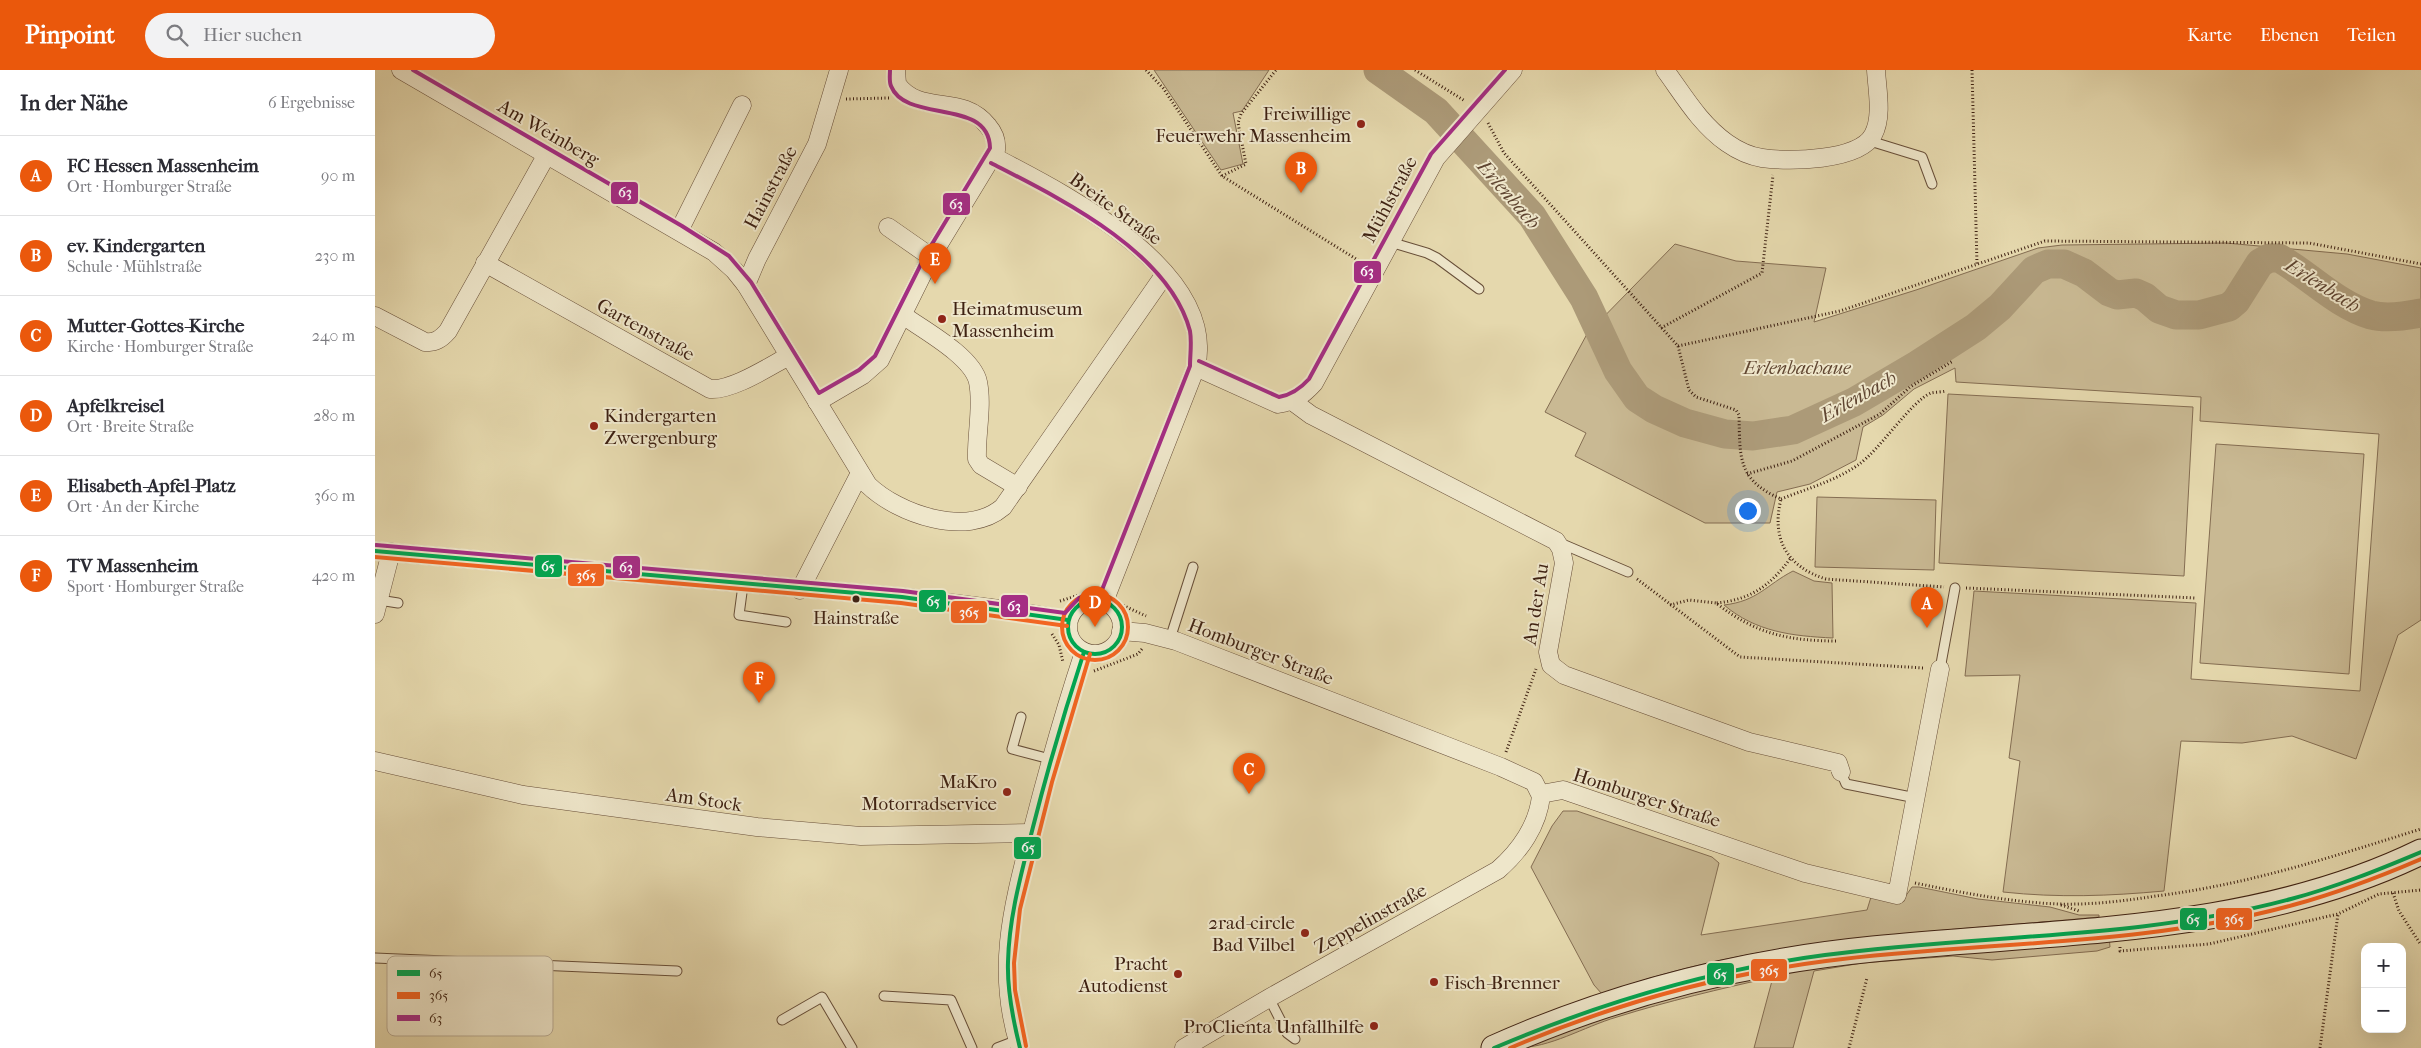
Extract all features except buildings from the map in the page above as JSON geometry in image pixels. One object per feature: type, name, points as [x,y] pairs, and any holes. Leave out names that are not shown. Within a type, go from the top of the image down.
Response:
[{"type":"main road","points":[[1495,1048],[1538,1029],[1630,996],[1761,964],[1865,950],[2207,918],[2311,895],[2387,869],[2421,852]]},
{"type":"street","name":"Am Weinberg","points":[[401,70],[546,156],[679,231],[725,260],[746,285]]},
{"type":"street","name":"Hainstraße","points":[[746,285],[757,259],[817,144],[839,70]]},
{"type":"street","points":[[817,402],[872,368],[886,352],[931,257],[994,157],[997,144],[995,136],[977,115],[964,108],[920,101],[905,94],[897,84],[896,70]]},
{"type":"street","name":"Mühlstraße","points":[[1292,401],[1302,396],[1314,383],[1435,158],[1513,70]]},
{"type":"street","points":[[1665,70],[1696,113],[1716,134],[1749,154],[1775,160],[1800,160],[1846,153],[1870,141],[1877,127],[1876,70]]},
{"type":"street","points":[[679,231],[742,105]]},
{"type":"street","points":[[375,316],[425,342],[432,343],[441,339],[448,332],[546,156]]},
{"type":"street","name":"Breite Straße","points":[[994,157],[1052,188],[1135,243],[1165,274],[1184,302],[1194,324],[1199,348],[1196,367],[1104,602]]},
{"type":"street","points":[[887,227],[931,257]]},
{"type":"street","name":"Gartenstraße","points":[[485,263],[710,389],[721,388],[747,378],[789,356]]},
{"type":"street","points":[[746,285],[868,485],[890,503],[919,514],[952,522],[969,520],[999,511],[1018,487],[1165,274]]},
{"type":"street","points":[[904,316],[959,356],[976,374],[979,389],[977,460],[981,465],[1018,487]]},
{"type":"street","points":[[1196,367],[1278,404],[1292,401]]},
{"type":"street","name":"An der Au","points":[[1292,401],[1311,415],[1556,541],[1561,549],[1565,563],[1547,652],[1551,665],[1571,679],[1749,742],[1838,763],[1841,772]]},
{"type":"street","points":[[800,590],[860,473]]},
{"type":"street","points":[[377,607],[383,551],[743,585],[902,597],[1015,611],[1068,620]]},
{"type":"street","points":[[1091,600],[1104,602],[1117,611],[1121,620],[1119,639],[1110,650],[1098,654],[1084,652],[1070,640],[1068,620],[1072,612],[1081,604],[1091,600]]},
{"type":"street","name":"Homburger Straße","points":[[1121,631],[1170,639],[1501,767],[1529,779],[1538,786],[1541,794],[1563,790],[1805,873],[1897,895],[1900,880]]},
{"type":"street","points":[[1019,1044],[1007,987],[1007,943],[1015,898],[1050,759],[1084,652]]},
{"type":"street","points":[[1900,880],[1940,669]]},
{"type":"street","name":"Am Stock","points":[[375,761],[484,788],[777,835],[861,836],[1032,833]]},
{"type":"street","name":"Zeppelinstraße","points":[[1195,1045],[1269,998],[1498,870],[1520,847],[1530,830],[1539,809],[1541,794]]},
{"type":"lane","points":[[1870,141],[1922,157],[1932,184]]},
{"type":"lane","points":[[1390,242],[1427,253],[1437,258],[1479,289]]},
{"type":"lane","points":[[1556,541],[1628,572]]},
{"type":"lane","points":[[1170,639],[1193,567]]},
{"type":"lane","points":[[743,585],[739,615],[786,622]]},
{"type":"lane","points":[[1940,669],[1955,588]]},
{"type":"lane","points":[[377,607],[397,603]]},
{"type":"lane","points":[[1021,717],[1012,748],[1050,759]]},
{"type":"lane","name":"An der Au","points":[[1841,772],[1845,784],[1916,798]]},
{"type":"lane","points":[[553,966],[677,971]]},
{"type":"lane","points":[[782,1020],[822,996],[852,1048]]},
{"type":"lane","points":[[884,996],[951,1000],[972,1048]]},
{"type":"lane","points":[[1269,998],[1287,1033],[1295,1039]]},
{"type":"lane","points":[[997,1048],[1019,1044]]},
{"type":"path","points":[[1146,70],[1163,88],[1222,176],[1375,271]]},
{"type":"path","points":[[1222,176],[1246,164],[1238,123],[1241,114],[1276,70]]},
{"type":"path","points":[[1415,70],[1464,100],[1489,124],[1504,153],[1678,346],[1689,390],[1695,397],[1736,410],[1739,415],[1742,465],[1747,474],[1762,490],[1781,499],[1842,475],[1859,465],[1876,450],[1917,403],[1932,393],[1946,391]]},
{"type":"path","points":[[1972,70],[1977,264]]},
{"type":"path","points":[[830,100],[893,98],[905,94]]},
{"type":"path","points":[[1661,328],[1762,273],[1775,160]]},
{"type":"path","points":[[1678,346],[1840,311],[2045,241],[2309,242],[2421,264]]},
{"type":"path","points":[[1747,474],[1792,461],[1880,414],[1910,387],[1953,361]]},
{"type":"path","points":[[1781,499],[1779,525],[1783,544],[1790,559],[1808,573],[1826,578],[1955,588],[2196,598]]},
{"type":"path","points":[[1670,605],[1689,600],[1716,603],[1737,600],[1761,590],[1790,559]]},
{"type":"path","points":[[1628,572],[1740,657],[1940,669]]},
{"type":"path","points":[[1716,603],[1735,617],[1760,630],[1797,640],[1838,641]]},
{"type":"path","points":[[1501,767],[1535,670],[1551,665]]},
{"type":"path","points":[[1900,880],[1991,898],[2058,904],[2126,901],[2203,890],[2262,878],[2421,829]]},
{"type":"path","points":[[2120,951],[2209,944],[2338,914],[2379,894],[2421,890]]},
{"type":"path","points":[[2393,893],[2399,911],[2421,945]]},
{"type":"path","points":[[2320,1048],[2338,914]]},
{"type":"path","points":[[1849,1048],[1867,978]]},
{"type":"green space","points":[[1154,70],[1269,70],[1242,111],[1233,113],[1243,164],[1221,170]]},
{"type":"green space","name":"Erlenbachaue","points":[[2226,243],[2347,254],[2421,268],[2421,620],[2398,635],[2356,759],[2292,736],[2242,743],[2181,741],[2164,891],[2084,896],[2003,892],[2020,761],[2009,758],[2020,675],[1965,676],[1974,591],[2196,603],[2191,679],[2360,691],[2379,434],[2200,421],[2201,397],[1956,382],[1955,368],[1914,389],[1883,415],[1863,427],[1856,460],[1810,484],[1777,492],[1770,523],[1705,523],[1575,456],[1586,433],[1545,412],[1587,334],[1675,244],[1736,261],[1826,268],[1814,322],[1916,290],[2038,248],[2062,245]]},
{"type":"green space","points":[[1948,394],[2193,407],[2184,576],[1939,563]]},
{"type":"green space","points":[[2216,444],[2364,454],[2349,674],[2200,663]]},
{"type":"green space","points":[[1817,497],[1936,500],[1934,570],[1815,567]]},
{"type":"green space","points":[[1793,571],[1814,581],[1832,583],[1833,638],[1803,636],[1775,631],[1749,621],[1724,605],[1736,603],[1754,596]]},
{"type":"green space","points":[[1563,811],[1577,811],[1712,857],[1719,863],[1701,935],[1867,910],[1871,897],[1900,904],[1912,887],[1978,899],[2050,907],[2079,915],[2099,915],[2099,917],[1910,933],[1785,948],[1723,960],[1662,975],[1602,994],[1594,985],[1531,867],[1552,826]]},
{"type":"green space","points":[[2109,936],[2110,947],[2097,951],[1992,960],[1953,956],[1862,963],[1814,971],[1793,1048],[1754,1048],[1773,977],[1636,1011],[1541,1045],[1515,1048],[1611,1012],[1790,968]]},
{"type":"waterway","name":"Erlenbach","points":[[1378,70],[1436,111],[1532,216],[1584,298],[1618,371],[1637,398],[1654,409],[1685,423],[1725,434],[1753,436],[1793,430],[1854,402],[1976,327],[2000,307],[2034,270],[2048,264],[2064,264],[2084,273],[2109,292],[2117,295],[2136,293],[2145,297],[2159,309],[2176,315],[2199,315],[2229,307],[2236,301],[2260,263],[2269,258],[2279,258],[2346,304],[2371,315],[2389,317],[2421,313]]},
{"type":"transit line","name":"63","points":[[413,70],[682,226],[729,256],[751,282],[819,393],[859,370],[875,356],[926,254],[990,148],[986,132],[976,122],[962,116],[913,105],[900,97],[890,84],[890,70]]},
{"type":"transit line","name":"63","points":[[1199,361],[1279,397],[1299,389],[1306,383],[1431,154],[1505,70]]},
{"type":"transit line","name":"63","points":[[376,545],[903,591],[1065,613],[1079,598],[1100,595],[1190,366],[1190,331],[1178,302],[1160,276],[1136,252],[1078,210],[991,163]]},
{"type":"transit line","name":"65","points":[[375,551],[902,597],[1068,620]]},
{"type":"transit line","name":"365","points":[[375,557],[901,603],[1067,626]]},
{"type":"transit line","name":"365","points":[[1089,594],[1101,594],[1113,599],[1123,609],[1128,621],[1128,627],[1126,640],[1113,655],[1101,660],[1089,660],[1077,655],[1067,645],[1062,633],[1062,621],[1067,609],[1077,599],[1089,594]]},
{"type":"transit line","name":"65","points":[[1095,600],[1105,602],[1114,608],[1120,617],[1122,627],[1120,637],[1114,646],[1105,652],[1095,654],[1085,652],[1076,646],[1070,637],[1068,627],[1070,617],[1076,608],[1085,602],[1095,600]]},
{"type":"transit line","name":"65","points":[[1020,1048],[1008,984],[1009,945],[1013,911],[1063,717],[1084,652]]},
{"type":"transit line","name":"365","points":[[1026,1046],[1015,990],[1014,963],[1020,909],[1052,782],[1090,654]]},
{"type":"transit line","name":"65","points":[[1494,1048],[1574,1017],[1656,990],[1782,961],[1883,948],[2117,929],[2176,922],[2234,912],[2291,899],[2373,872],[2421,852]]},
{"type":"transit line","name":"365","points":[[1510,1048],[1548,1032],[1626,1005],[1745,974],[1826,961],[2120,936],[2178,929],[2236,919],[2293,905],[2358,884],[2421,859]]},
{"type":"place","name":"Freiwillige Feuerwehr Massenheim","points":[[1361,124]]},
{"type":"place","name":"ev. Kindergarten","points":[[1301,193]]},
{"type":"place","name":"Elisabeth-Apfel-Platz","points":[[935,284]]},
{"type":"place","name":"Heimatmuseum Massenheim","points":[[942,319]]},
{"type":"place","name":"Kindergarten Zwergenburg","points":[[594,426]]},
{"type":"place","name":"Hainstraße","points":[[856,599]]},
{"type":"place","name":"Apfelkreisel","points":[[1095,627]]},
{"type":"place","name":"FC Hessen Massenheim","points":[[1927,628]]},
{"type":"place","name":"TV Massenheim","points":[[759,703]]},
{"type":"place","name":"MaKro Motorradservice","points":[[1007,792]]},
{"type":"place","name":"Mutter-Gottes-Kirche","points":[[1249,794]]},
{"type":"place","name":"2rad-circle Bad Vilbel","points":[[1305,933]]},
{"type":"place","name":"Pracht Autodienst","points":[[1178,974]]},
{"type":"place","name":"Fisch-Brenner","points":[[1434,982]]},
{"type":"place","name":"ProClienta Unfallhilfe","points":[[1374,1026]]}]
